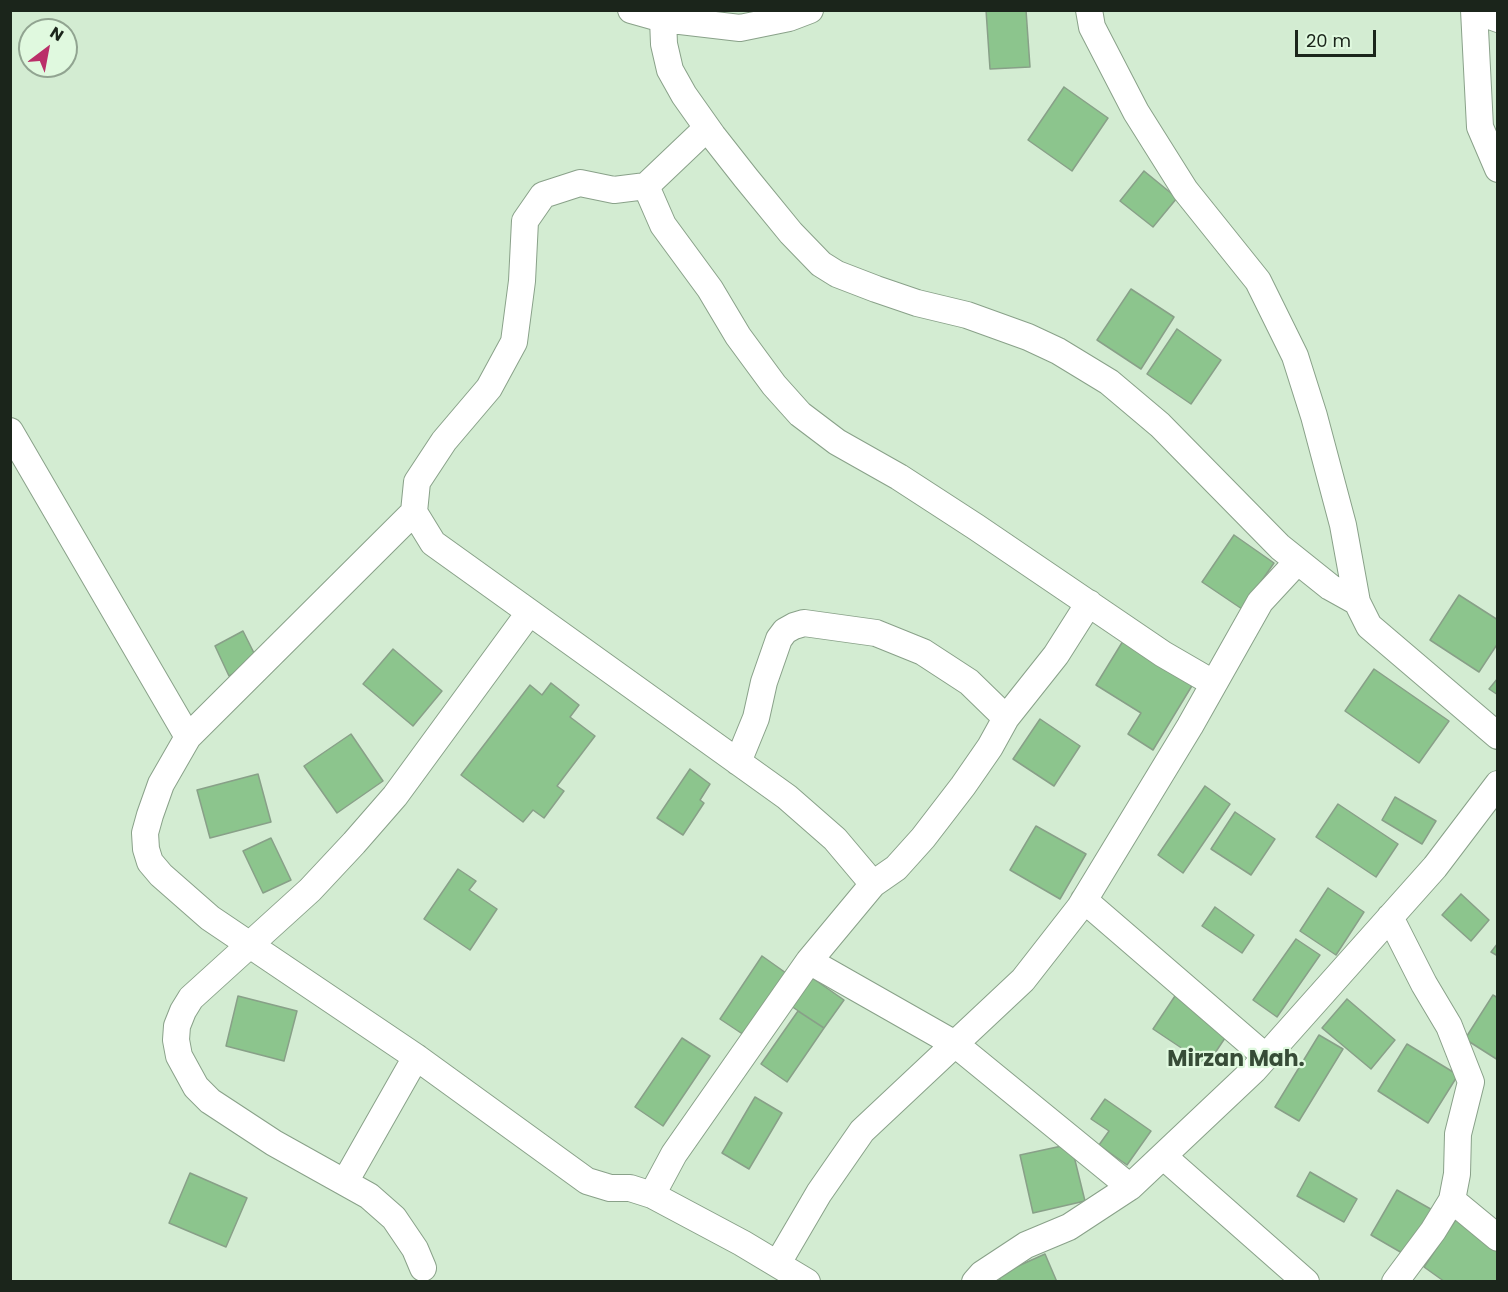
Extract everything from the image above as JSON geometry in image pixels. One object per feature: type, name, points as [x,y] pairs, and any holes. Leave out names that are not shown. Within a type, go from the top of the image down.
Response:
[{"type":"street","points":[[631,10],[663,20],[740,28],[789,18],[810,10]]},
{"type":"street","points":[[1089,10],[1092,27],[1136,112],[1185,190],[1258,281],[1295,356],[1338,503],[1357,602],[1369,626],[1497,736]]},
{"type":"street","points":[[1497,19],[1474,10],[1480,127],[1497,169]]},
{"type":"street","points":[[663,20],[664,44],[670,70],[708,128],[791,233],[821,264],[837,274],[876,289],[917,303],[967,315],[1028,337],[1058,351],[1109,382],[1160,425],[1280,548],[1330,587],[1357,602]]},
{"type":"street","points":[[708,128],[646,186],[615,190],[580,183],[543,195],[525,221],[522,281],[514,342],[489,388],[444,441],[417,482],[414,512],[433,543],[787,797],[835,839],[873,884]]},
{"type":"street","points":[[646,186],[663,225],[710,289],[738,336],[774,385],[800,414],[837,442],[898,477],[1163,654],[1213,683]]},
{"type":"street","points":[[10,430],[188,737]]},
{"type":"street","points":[[414,512],[188,737],[161,784],[145,833],[150,862],[185,898],[210,918],[416,1057],[587,1181],[610,1188],[630,1188],[652,1195],[807,1281]]},
{"type":"street","points":[[778,1263],[819,1193],[862,1131],[1023,980],[1084,900],[1190,726],[1260,602],[1297,561]]},
{"type":"street","points":[[652,1195],[674,1154],[809,961],[873,884],[896,868],[923,838],[990,747],[1006,718],[1056,655],[1089,603]]},
{"type":"street","points":[[423,1268],[415,1249],[394,1218],[369,1196],[274,1143],[219,1108],[196,1087],[179,1056],[176,1040],[177,1026],[191,998],[310,890],[395,796],[529,613]]},
{"type":"street","points":[[738,762],[756,718],[764,682],[779,639],[785,631],[804,623],[876,633],[923,652],[969,682],[1006,718]]},
{"type":"street","points":[[975,1281],[1026,1245],[1069,1227],[1130,1187],[1266,1057],[1435,867],[1497,784]]},
{"type":"street","points":[[1084,900],[1266,1057]]},
{"type":"street","points":[[1390,917],[1424,984],[1449,1026],[1471,1082],[1458,1134],[1457,1174],[1452,1200],[1433,1231],[1395,1281]]},
{"type":"street","points":[[809,961],[955,1044],[1130,1187]]},
{"type":"street","points":[[345,1182],[416,1057]]},
{"type":"street","points":[[1162,1156],[1306,1281]]},
{"type":"street","points":[[1452,1200],[1497,1238]]},
{"type":"building","points":[[986,10],[1026,10],[1030,67],[990,69]]},
{"type":"building","points":[[1064,87],[1108,118],[1072,171],[1028,140]]},
{"type":"building","points":[[1144,171],[1177,198],[1153,227],[1120,201]]},
{"type":"building","points":[[1131,289],[1174,317],[1141,369],[1097,340]]},
{"type":"building","points":[[1177,329],[1221,360],[1191,404],[1147,374]]},
{"type":"building","points":[[1234,535],[1274,563],[1242,609],[1202,582]]},
{"type":"building","points":[[1459,595],[1498,620],[1498,643],[1479,672],[1430,640]]},
{"type":"building","points":[[243,631],[258,661],[229,676],[215,646]]},
{"type":"building","points":[[1123,641],[1193,684],[1153,750],[1128,734],[1141,713],[1096,685]]},
{"type":"building","points":[[393,649],[442,691],[413,726],[363,684]]},
{"type":"building","points":[[1374,669],[1449,721],[1419,763],[1345,711]]},
{"type":"building","points":[[1498,678],[1498,695],[1489,689]]},
{"type":"building","points":[[551,683],[579,705],[570,717],[595,736],[557,786],[564,791],[544,818],[533,810],[523,822],[461,775],[530,685],[542,695]]},
{"type":"building","points":[[1040,719],[1080,746],[1054,786],[1013,759]]},
{"type":"building","points":[[351,734],[383,781],[337,813],[304,766]]},
{"type":"building","points":[[690,769],[710,784],[700,800],[704,803],[683,835],[657,818]]},
{"type":"building","points":[[258,774],[271,822],[210,838],[197,790]]},
{"type":"building","points":[[1205,786],[1230,804],[1183,873],[1158,855]]},
{"type":"building","points":[[1395,797],[1436,821],[1422,844],[1382,820]]},
{"type":"building","points":[[1338,804],[1398,844],[1376,877],[1316,837]]},
{"type":"building","points":[[1235,812],[1275,839],[1251,875],[1211,849]]},
{"type":"building","points":[[1036,826],[1086,854],[1060,899],[1010,870]]},
{"type":"building","points":[[271,838],[291,880],[263,893],[243,851]]},
{"type":"building","points":[[458,869],[476,881],[469,890],[497,909],[470,950],[424,919]]},
{"type":"building","points":[[1328,888],[1364,912],[1336,955],[1300,931]]},
{"type":"building","points":[[1461,894],[1489,920],[1471,941],[1442,915]]},
{"type":"building","points":[[1215,907],[1254,935],[1242,953],[1202,926]]},
{"type":"building","points":[[1296,939],[1320,955],[1277,1017],[1253,1000]]},
{"type":"building","points":[[1498,943],[1498,956],[1491,952]]},
{"type":"building","points":[[762,956],[786,973],[744,1035],[720,1019]]},
{"type":"building","points":[[811,977],[844,1000],[824,1028],[791,1006]]},
{"type":"building","points":[[1493,995],[1498,998],[1498,1060],[1465,1039]]},
{"type":"building","points":[[238,996],[297,1011],[284,1061],[226,1046]]},
{"type":"building","points":[[1175,996],[1229,1032],[1207,1065],[1153,1029]]},
{"type":"building","points":[[1347,999],[1395,1040],[1371,1069],[1322,1028]]},
{"type":"building","points":[[798,1011],[824,1028],[787,1082],[761,1064]]},
{"type":"building","points":[[1319,1035],[1343,1049],[1299,1121],[1275,1107]]},
{"type":"building","points":[[682,1038],[710,1056],[663,1126],[635,1107]]},
{"type":"building","points":[[1407,1044],[1458,1075],[1428,1123],[1378,1091]]},
{"type":"building","points":[[755,1097],[782,1113],[749,1169],[722,1153]]},
{"type":"building","points":[[1105,1099],[1151,1131],[1127,1165],[1099,1145],[1109,1131],[1091,1119]]},
{"type":"building","points":[[1071,1144],[1085,1201],[1033,1213],[1020,1155]]},
{"type":"building","points":[[1310,1172],[1357,1199],[1344,1222],[1297,1196]]},
{"type":"building","points":[[190,1173],[247,1198],[226,1247],[169,1223]]},
{"type":"building","points":[[1397,1190],[1436,1212],[1409,1257],[1371,1235]]},
{"type":"building","points":[[1457,1218],[1498,1245],[1498,1282],[1445,1282],[1424,1267]]},
{"type":"building","points":[[1045,1254],[1057,1282],[1001,1282],[998,1275]]},
{"type":"district","name":"Mirzan Mah.","points":[[1236,1060]]}]
